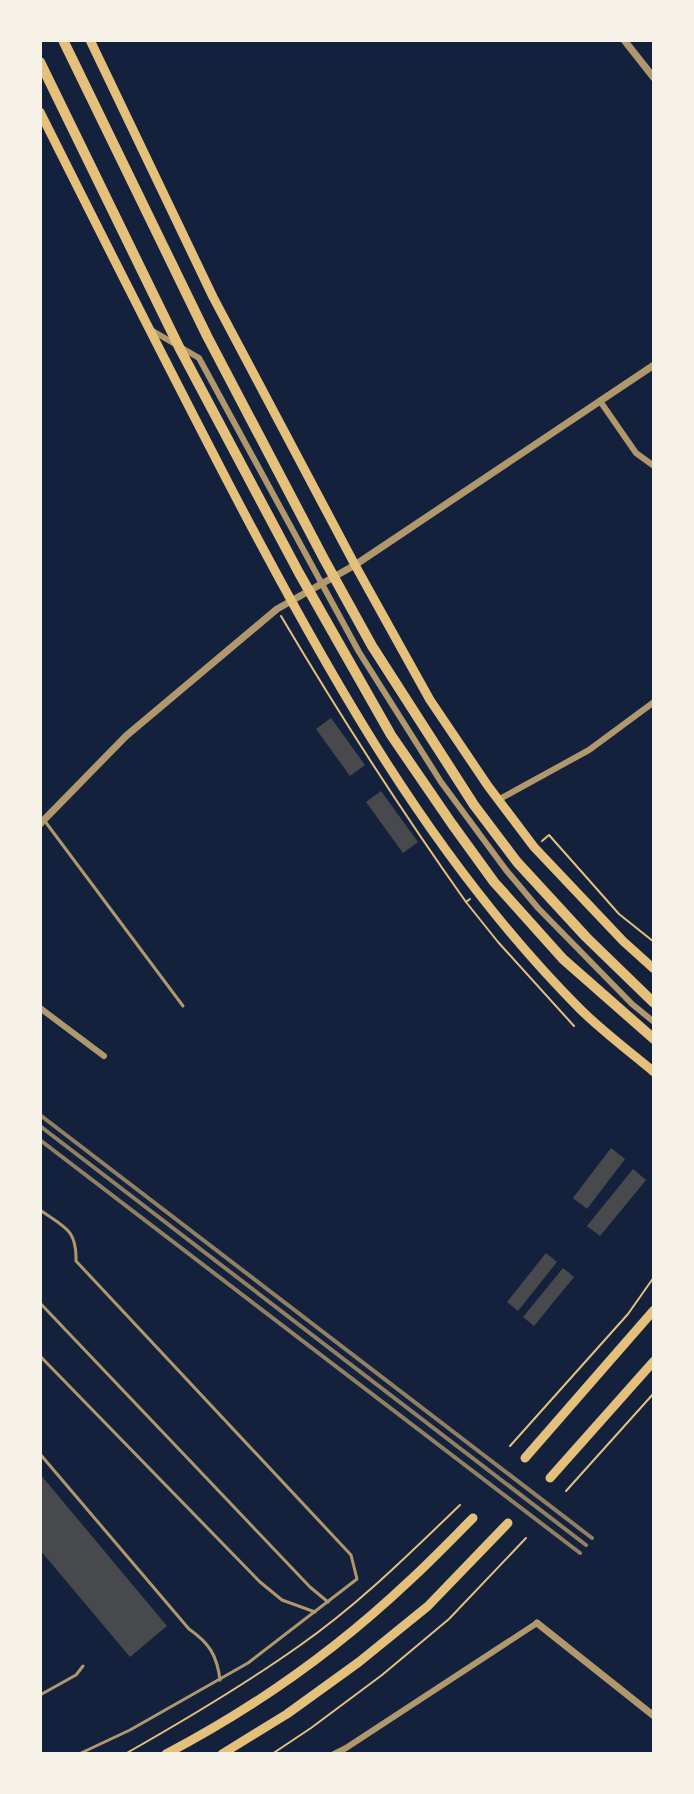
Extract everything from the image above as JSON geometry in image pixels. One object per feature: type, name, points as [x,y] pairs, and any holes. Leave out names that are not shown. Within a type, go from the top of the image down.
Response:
[{"type":"highway","points":[[63,40],[207,336],[372,646],[474,805],[517,862],[586,937],[654,1003]]},
{"type":"highway","points":[[40,62],[181,351],[299,573],[391,735],[494,882],[563,958],[654,1039]]},
{"type":"main road","points":[[90,40],[213,297],[355,565],[430,700],[498,800],[534,847],[623,941],[654,969]]},
{"type":"main road","points":[[40,112],[147,329],[290,601],[364,727],[419,811],[477,893],[548,976],[581,1010],[654,1072]]},
{"type":"main road","points":[[525,1458],[654,1310]]},
{"type":"main road","points":[[550,1478],[654,1360]]},
{"type":"main road","points":[[166,1754],[272,1691],[342,1638],[408,1583],[473,1518]]},
{"type":"main road","points":[[222,1754],[287,1714],[359,1662],[428,1606],[508,1523]]},
{"type":"street","points":[[624,40],[654,78]]},
{"type":"street","points":[[147,329],[199,358],[359,652],[399,719],[441,782],[506,870],[574,945],[654,1022]]},
{"type":"street","points":[[42,822],[126,736],[264,619],[290,601],[355,565],[654,365]]},
{"type":"street","points":[[600,401],[636,453],[654,466]]},
{"type":"street","points":[[498,800],[589,750],[654,702]]},
{"type":"street","points":[[40,1008],[104,1056]]},
{"type":"street","points":[[334,1754],[537,1623],[654,1716]]},
{"type":"lane","points":[[42,822],[183,1006]]},
{"type":"lane","points":[[40,1210],[73,1234],[77,1247],[76,1262],[351,1555],[357,1579],[248,1663],[130,1730],[79,1754]]},
{"type":"lane","points":[[40,1303],[310,1587],[328,1602]]},
{"type":"lane","points":[[40,1356],[260,1582],[282,1600],[315,1612]]},
{"type":"lane","points":[[40,1455],[189,1629],[203,1638],[218,1662],[220,1680]]},
{"type":"lane","points":[[40,1695],[76,1675],[83,1666]]},
{"type":"path","points":[[466,902],[498,942],[574,1026]]},
{"type":"path","points":[[510,1446],[628,1314],[654,1277]]},
{"type":"path","points":[[566,1491],[654,1393]]},
{"type":"path","points":[[125,1754],[216,1702],[301,1645],[376,1585],[460,1505]]},
{"type":"path","points":[[272,1754],[311,1728],[381,1675],[449,1618],[526,1538]]},
{"type":"building","points":[[331,718],[365,765],[350,776],[316,729]]},
{"type":"building","points":[[381,791],[418,842],[403,853],[366,802]]},
{"type":"building","points":[[611,1148],[625,1159],[587,1209],[573,1198]]},
{"type":"building","points":[[633,1169],[646,1180],[600,1236],[587,1226]]},
{"type":"building","points":[[546,1253],[557,1262],[518,1311],[507,1302]]},
{"type":"building","points":[[563,1268],[574,1277],[534,1326],[523,1317]]},
{"type":"building","points":[[40,1474],[167,1626],[130,1657],[40,1550]]},
{"type":"railway","points":[[40,1115],[592,1538]]},
{"type":"railway","points":[[40,1126],[586,1545]]},
{"type":"railway","points":[[40,1140],[580,1553]]}]
